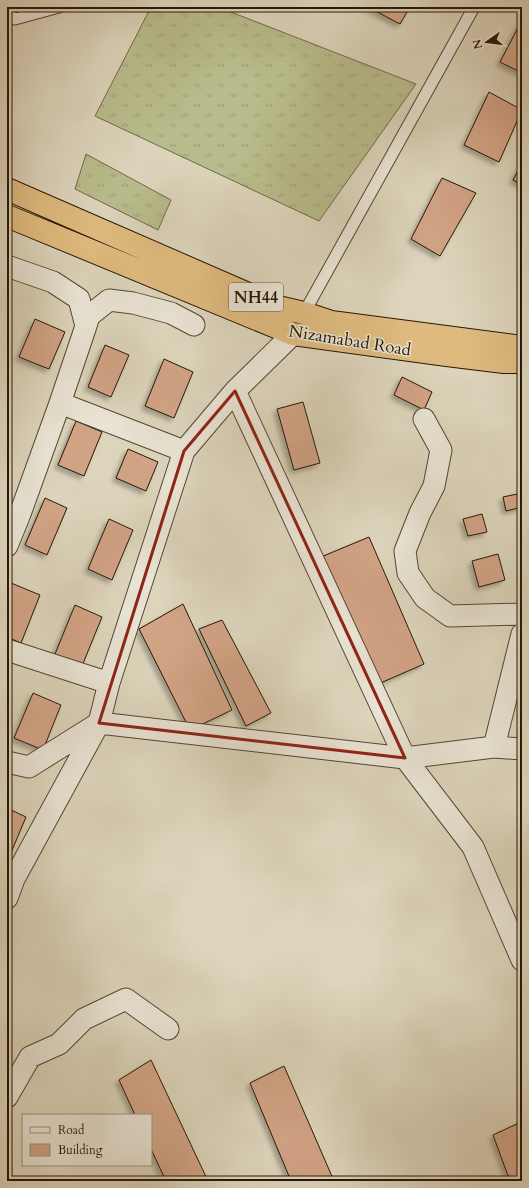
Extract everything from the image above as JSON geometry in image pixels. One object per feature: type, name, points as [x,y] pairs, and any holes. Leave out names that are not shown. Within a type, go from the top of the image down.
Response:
[{"type":"highway","name":"NH44","points":[[7,189],[278,307],[304,313],[331,322],[522,347]]},
{"type":"highway","name":"Nizamabad Road","points":[[7,216],[293,334],[462,357],[504,362],[522,362]]},
{"type":"street","points":[[7,266],[53,282],[79,299],[86,326]]},
{"type":"street","points":[[7,546],[13,515],[60,403],[89,316],[109,300],[133,303],[171,313],[194,325]]},
{"type":"street","points":[[9,885],[100,723],[109,683],[184,451],[235,392],[293,334]]},
{"type":"street","points":[[235,392],[405,758],[473,847],[522,960]]},
{"type":"street","points":[[60,403],[184,451]]},
{"type":"street","points":[[424,419],[441,450],[434,486],[420,513],[405,551],[408,573],[425,598],[450,616],[522,614]]},
{"type":"street","points":[[494,747],[522,634]]},
{"type":"street","points":[[7,650],[109,683]]},
{"type":"street","points":[[7,762],[29,767],[100,723],[405,758],[494,747],[522,749]]},
{"type":"street","points":[[7,1096],[30,1057],[59,1044],[84,1019],[126,1000],[168,1030]]},
{"type":"lane","points":[[7,14],[15,19],[59,7]]},
{"type":"lane","points":[[304,313],[474,7]]},
{"type":"highlighted area","points":[[235,391],[405,758],[99,723],[184,451]]},
{"type":"green space","points":[[151,7],[218,7],[416,84],[319,221],[95,116]]},
{"type":"green space","points":[[86,154],[171,200],[158,230],[75,189]]},
{"type":"building","points":[[368,7],[410,7],[400,24]]},
{"type":"building","points":[[522,20],[522,73],[500,62]]},
{"type":"building","points":[[489,92],[522,110],[499,162],[464,145]]},
{"type":"building","points":[[522,163],[522,185],[513,180]]},
{"type":"building","points":[[442,178],[476,193],[440,256],[411,239]]},
{"type":"building","points":[[35,319],[65,332],[49,369],[19,357]]},
{"type":"building","points":[[105,345],[129,355],[111,397],[88,387]]},
{"type":"building","points":[[164,359],[193,372],[174,418],[145,406]]},
{"type":"building","points":[[402,377],[432,392],[424,410],[394,395]]},
{"type":"building","points":[[303,402],[320,463],[294,470],[277,409]]},
{"type":"building","points":[[76,421],[102,432],[84,476],[58,465]]},
{"type":"building","points":[[128,449],[158,462],[146,491],[116,478]]},
{"type":"building","points":[[522,493],[522,507],[506,511],[503,497]]},
{"type":"building","points":[[45,498],[67,508],[47,555],[25,545]]},
{"type":"building","points":[[482,514],[487,532],[468,536],[463,519]]},
{"type":"building","points":[[109,519],[133,530],[112,580],[88,569]]},
{"type":"building","points":[[369,537],[424,664],[376,685],[321,557]]},
{"type":"building","points":[[498,554],[505,580],[479,587],[472,561]]},
{"type":"building","points":[[11,583],[40,595],[21,643],[7,637],[7,593]]},
{"type":"building","points":[[183,604],[232,710],[190,730],[139,629]]},
{"type":"building","points":[[75,605],[102,617],[82,666],[55,654]]},
{"type":"building","points":[[222,620],[271,713],[246,726],[199,629]]},
{"type":"building","points":[[33,693],[61,705],[43,750],[14,738]]},
{"type":"building","points":[[7,808],[26,817],[10,855],[7,854]]},
{"type":"building","points":[[151,1060],[208,1181],[166,1181],[152,1151],[152,1114],[135,1114],[119,1080]]},
{"type":"building","points":[[284,1066],[334,1181],[291,1181],[250,1083]]},
{"type":"building","points":[[521,1122],[522,1181],[510,1181],[493,1135]]}]
